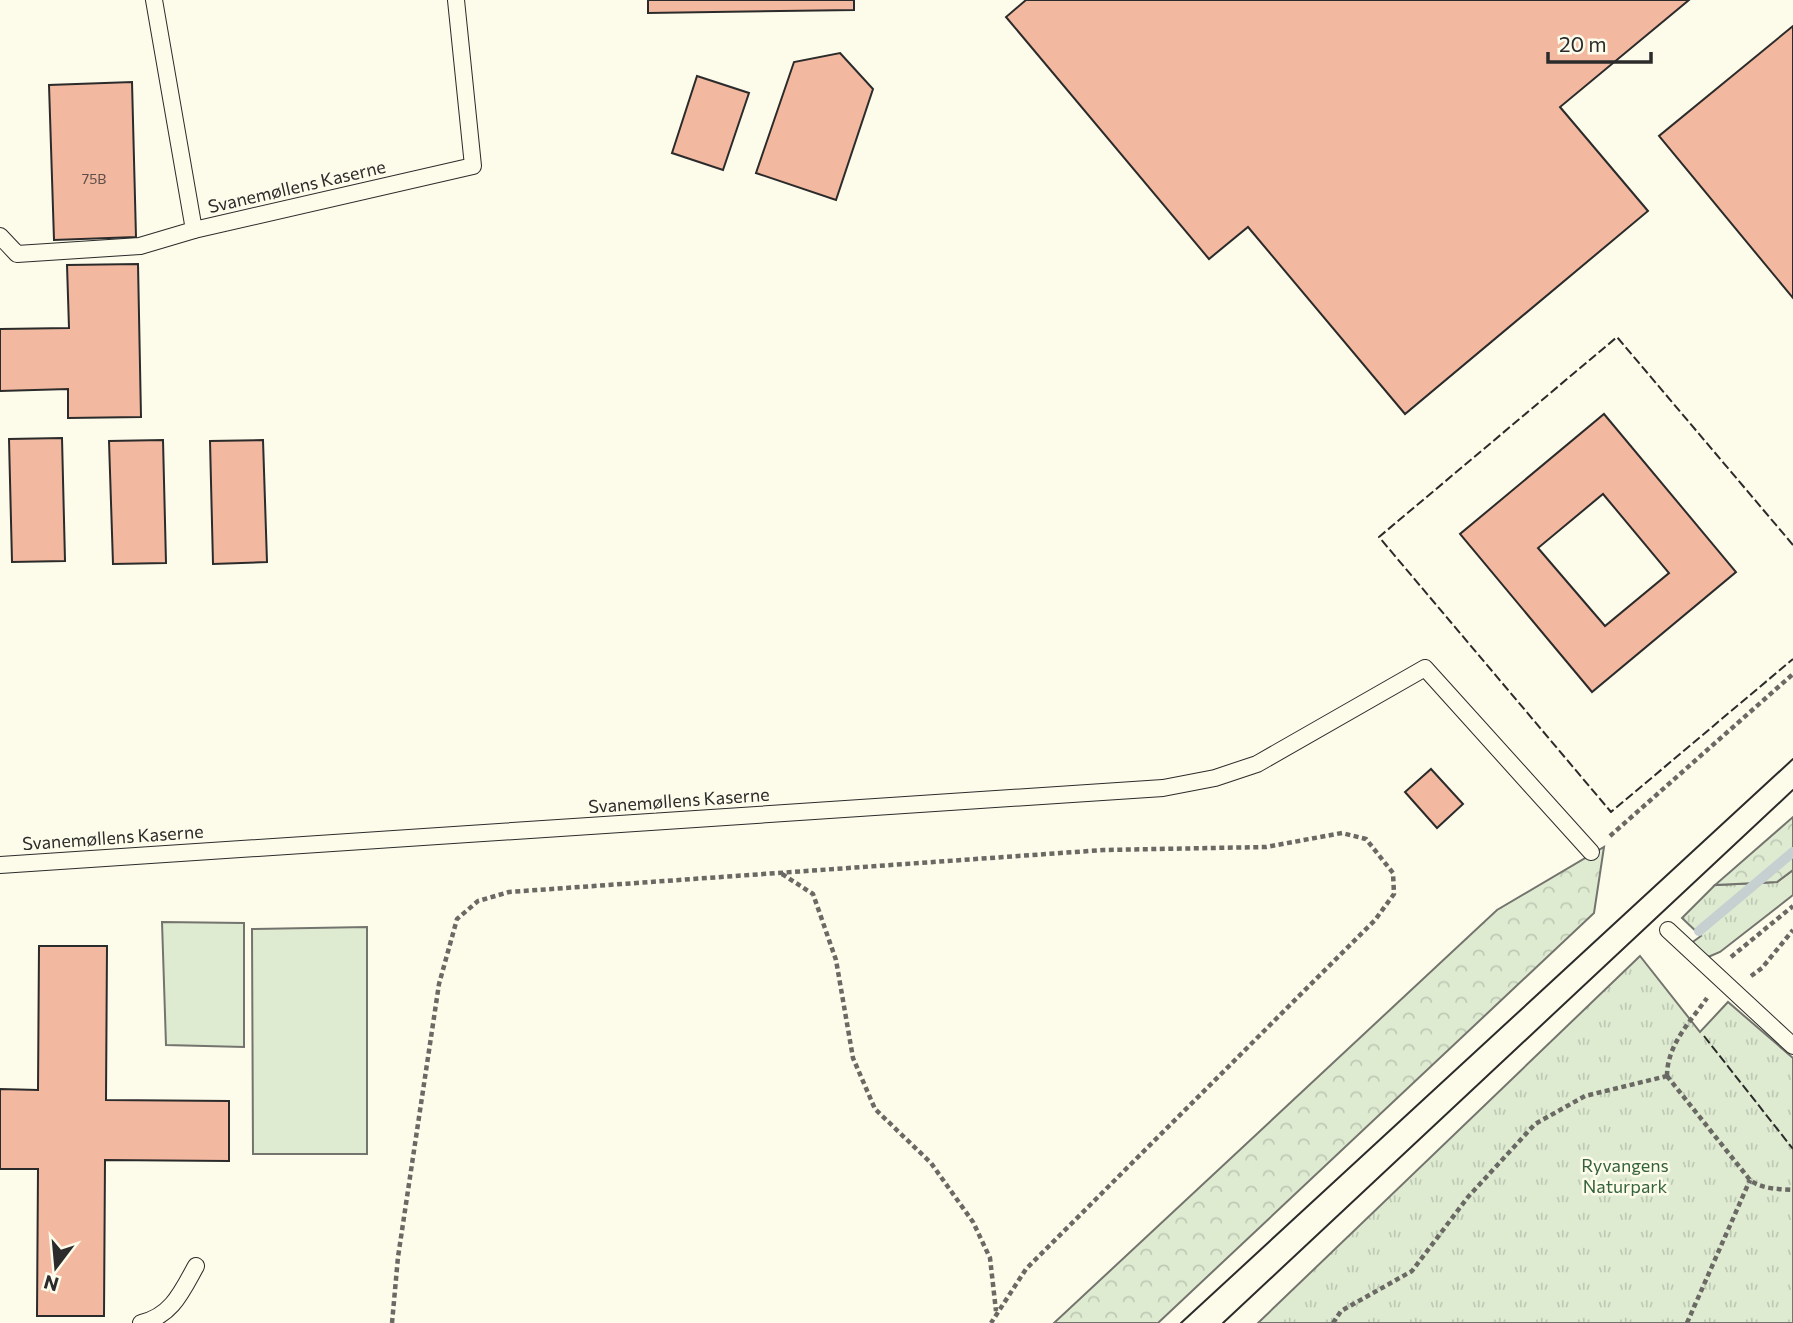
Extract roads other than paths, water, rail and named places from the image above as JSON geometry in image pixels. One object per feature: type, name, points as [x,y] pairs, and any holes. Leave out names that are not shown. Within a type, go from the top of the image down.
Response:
[{"type":"lane","name":"Svanemøllens Kaserne","points":[[154,0],[194,230],[473,166],[456,0]]},
{"type":"lane","points":[[0,236],[17,254],[140,246],[194,230]]},
{"type":"lane","name":"Svanemøllens Kaserne","points":[[0,865],[1163,788],[1215,778],[1257,764],[1425,668],[1591,852]]},
{"type":"lane","points":[[1668,930],[1793,1046]]},
{"type":"lane","points":[[141,1323],[148,1322],[175,1306],[196,1266]]},
{"type":"waterway","points":[[1699,931],[1793,852]]},
{"type":"tram line","points":[[1181,1323],[1793,759]]},
{"type":"tram line","points":[[1223,1323],[1793,790]]},
{"type":"park label","name":"Ryvangens Naturpark","points":[[1625,1176]]}]
